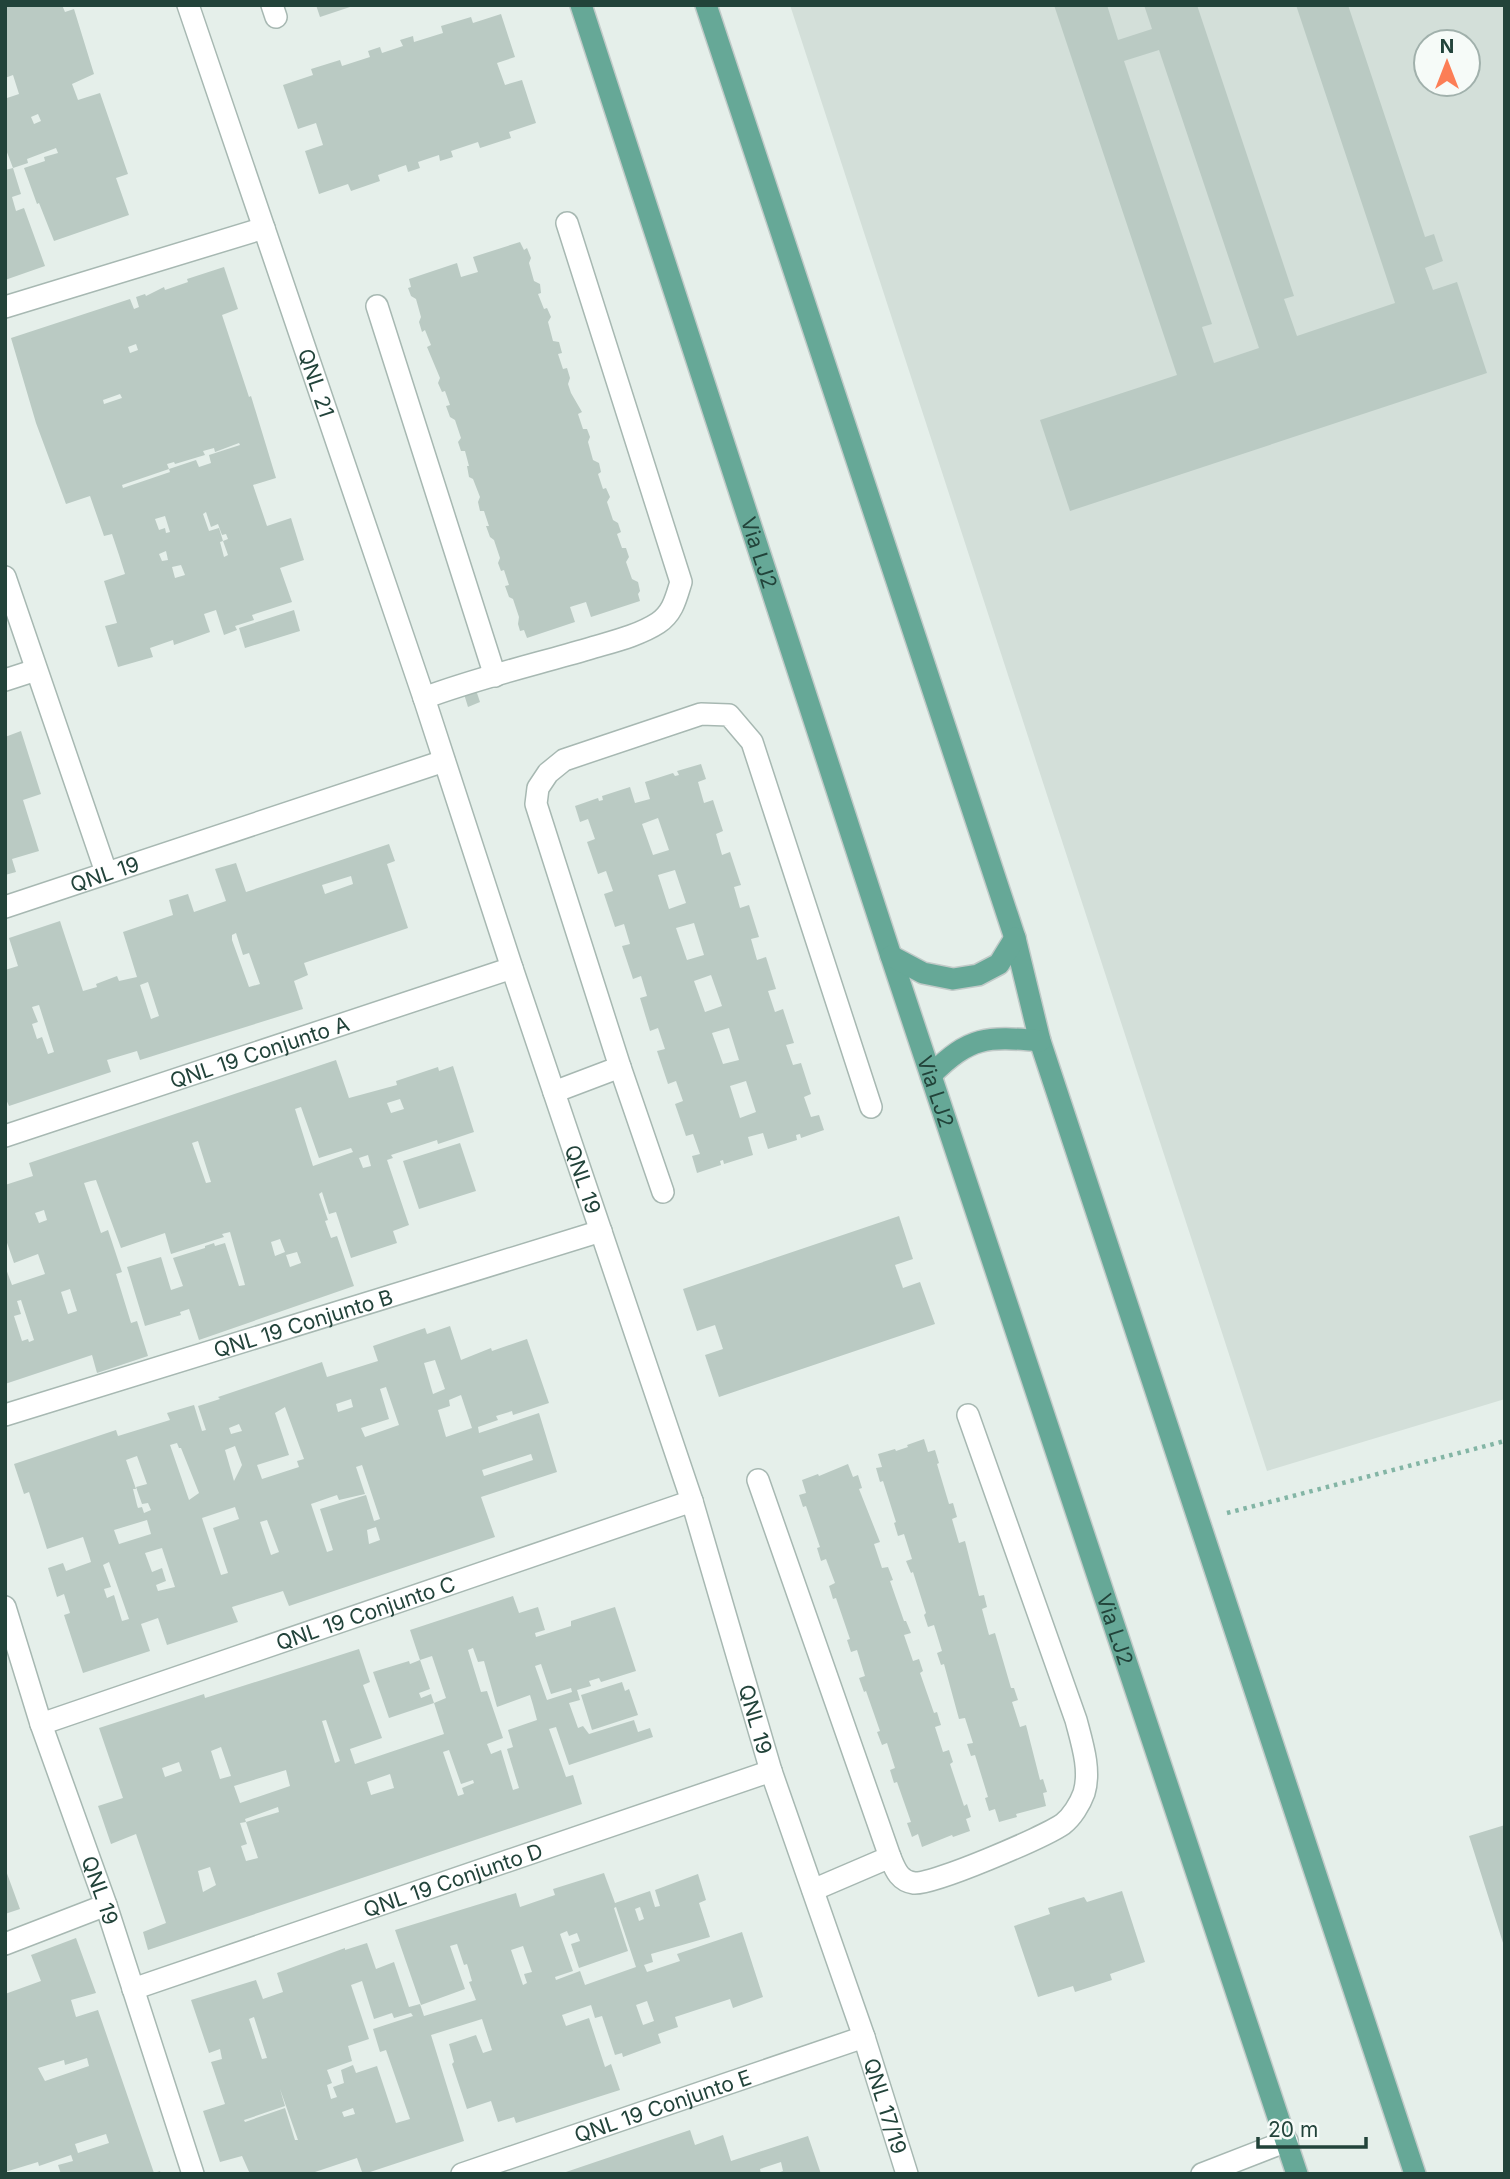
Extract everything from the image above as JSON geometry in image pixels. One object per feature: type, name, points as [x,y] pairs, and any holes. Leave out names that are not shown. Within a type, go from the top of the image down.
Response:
[{"type":"main road","name":"Via LJ2","points":[[581,5],[891,956],[1297,2174]]},
{"type":"main road","points":[[706,5],[1015,938],[1040,1041],[1415,2174]]},
{"type":"main road","points":[[891,956],[923,973],[953,979],[978,975],[999,964],[1015,938]]},
{"type":"main road","points":[[931,1075],[952,1054],[979,1040],[1006,1037],[1040,1041]]},
{"type":"street","name":"QNL 21","points":[[188,5],[444,761]]},
{"type":"street","points":[[424,698],[457,685],[625,638],[658,622],[673,608],[681,582],[567,223]]},
{"type":"street","points":[[5,307],[264,228]]},
{"type":"street","points":[[377,306],[495,676]]},
{"type":"street","points":[[5,577],[106,872]]},
{"type":"street","points":[[5,680],[36,670]]},
{"type":"street","points":[[663,1192],[536,804],[538,788],[548,773],[564,760],[701,713],[729,715],[752,742],[871,1107]]},
{"type":"street","name":"QNL 19","points":[[5,907],[444,761],[692,1501],[771,1771],[864,2037]]},
{"type":"street","name":"QNL 19 Conjunto A","points":[[5,1136],[512,968]]},
{"type":"street","points":[[554,1092],[620,1067]]},
{"type":"street","name":"QNL 19 Conjunto B","points":[[5,1415],[601,1231]]},
{"type":"street","points":[[758,1480],[897,1872],[904,1880],[916,1883],[979,1864],[1063,1824],[1083,1795],[1087,1781],[1076,1720],[968,1415]]},
{"type":"street","name":"QNL 19 Conjunto C","points":[[40,1724],[692,1501]]},
{"type":"street","name":"QNL 19","points":[[5,1607],[40,1724],[106,1905],[193,2174]]},
{"type":"street","name":"QNL 19 Conjunto D","points":[[133,1989],[771,1771]]},
{"type":"street","points":[[813,1890],[890,1857]]},
{"type":"street","points":[[5,1944],[106,1905]]},
{"type":"street","name":"QNL 19 Conjunto E","points":[[462,2174],[864,2037]]},
{"type":"street","name":"QNL 17/19","points":[[864,2037],[907,2174]]},
{"type":"street","points":[[1202,2174],[1287,2141]]},
{"type":"path","points":[[1199,1521],[1505,1441]]},
{"type":"shaded area","points":[[790,5],[1505,5],[1505,1399],[1267,1471]]},
{"type":"building","points":[[5,5],[62,5],[65,12],[74,9],[94,74],[72,84],[78,100],[100,93],[128,174],[116,178],[129,215],[54,241],[24,168],[58,153],[56,148],[27,159],[28,163],[13,168],[5,147],[5,93],[7,98],[19,94],[13,75],[5,78]],"holes":[[[38,114],[41,121],[34,124],[31,117]]]},
{"type":"building","points":[[316,5],[353,5],[353,6],[320,17]]},
{"type":"building","points":[[1054,5],[1107,5],[1118,40],[1152,29],[1144,5],[1197,5],[1294,296],[1284,299],[1297,336],[1395,303],[1296,5],[1348,5],[1425,237],[1434,234],[1443,261],[1425,268],[1433,290],[1457,282],[1487,373],[1070,511],[1040,420],[1177,375]],"holes":[[[1159,50],[1259,348],[1214,363],[1202,327],[1212,324],[1124,61]]]},
{"type":"building","points":[[501,14],[515,57],[497,63],[505,85],[522,80],[536,123],[509,132],[511,138],[480,148],[478,142],[451,151],[453,157],[440,161],[439,155],[418,162],[420,168],[408,172],[406,165],[378,175],[380,181],[351,191],[348,184],[319,194],[305,151],[323,145],[316,123],[298,129],[283,85],[313,75],[311,69],[340,60],[342,66],[370,57],[368,51],[380,47],[382,53],[403,46],[400,40],[413,36],[414,42],[443,33],[441,26],[471,17],[473,23]]},
{"type":"building","points":[[13,168],[21,194],[12,197],[16,211],[24,208],[45,266],[5,280],[5,170]]},
{"type":"building","points":[[520,242],[524,250],[527,248],[531,258],[529,263],[534,281],[540,284],[541,293],[538,294],[544,309],[547,308],[551,317],[548,322],[553,341],[559,342],[562,353],[558,354],[563,369],[567,368],[570,378],[568,384],[582,412],[578,414],[583,429],[587,429],[590,437],[588,442],[593,460],[599,463],[601,472],[598,474],[603,489],[606,488],[610,497],[607,502],[613,520],[618,523],[621,532],[617,534],[629,557],[626,562],[632,579],[638,582],[640,591],[640,601],[591,617],[586,602],[570,607],[575,622],[527,638],[524,630],[520,631],[513,599],[509,597],[505,586],[509,585],[504,570],[501,571],[498,563],[500,558],[486,526],[489,526],[484,511],[480,511],[480,497],[473,479],[469,477],[465,451],[461,451],[458,442],[461,438],[455,420],[450,417],[446,406],[450,405],[445,391],[442,392],[438,383],[440,378],[427,347],[431,345],[425,330],[422,332],[416,299],[411,296],[408,288],[411,287],[409,279],[457,263],[461,277],[478,272],[473,257]]},
{"type":"building","points":[[224,267],[238,309],[222,315],[276,478],[253,485],[267,526],[291,518],[304,560],[280,568],[292,602],[252,615],[254,620],[235,626],[237,630],[224,635],[216,610],[204,614],[210,632],[174,645],[173,640],[150,648],[153,657],[118,667],[105,626],[117,623],[104,581],[125,574],[119,555],[112,534],[104,536],[90,496],[66,504],[36,423],[11,338],[130,299],[134,309],[139,307],[136,297],[188,282],[187,279]],"holes":[[[136,344],[138,350],[130,353],[128,347]],[[120,394],[122,398],[104,404],[103,400]],[[239,443],[240,445],[209,455],[211,463],[199,467],[196,460],[169,469],[167,464],[205,455],[203,451],[214,448],[215,452]],[[169,469],[170,472],[123,488],[122,485]],[[206,512],[211,527],[218,524],[222,535],[226,534],[228,539],[223,541],[219,528],[209,531],[203,514]],[[165,516],[170,532],[166,533],[165,528],[159,530],[155,519]],[[223,541],[228,555],[224,557],[220,542]],[[166,551],[168,560],[162,561],[159,554]],[[181,565],[185,575],[175,578],[172,567]]]},
{"type":"building","points":[[294,610],[300,631],[245,648],[239,628]]},
{"type":"building","points":[[476,690],[480,702],[468,707],[464,694]]},
{"type":"building","points":[[21,731],[41,794],[23,800],[39,851],[12,859],[16,872],[5,875],[5,737]]},
{"type":"building","points":[[701,764],[706,779],[698,782],[704,803],[713,800],[723,831],[716,834],[722,855],[730,852],[741,885],[734,887],[740,908],[749,905],[759,937],[751,939],[757,960],[766,957],[776,989],[768,991],[775,1012],[783,1009],[794,1043],[786,1045],[793,1065],[801,1063],[811,1094],[804,1097],[811,1117],[819,1115],[824,1130],[801,1138],[800,1134],[796,1135],[797,1140],[768,1149],[763,1133],[748,1137],[753,1155],[724,1164],[723,1160],[720,1161],[721,1165],[697,1173],[692,1156],[700,1154],[693,1134],[686,1136],[675,1104],[683,1101],[676,1081],[668,1084],[657,1051],[665,1049],[658,1028],[650,1031],[640,998],[647,996],[641,976],[633,979],[622,946],[630,944],[624,924],[615,927],[604,894],[613,891],[606,871],[598,874],[587,842],[595,839],[588,819],[580,822],[575,806],[598,798],[599,801],[603,800],[602,796],[630,787],[635,803],[650,799],[645,782],[673,773],[675,776],[679,775],[677,771]],"holes":[[[658,818],[669,850],[653,855],[642,824]],[[675,870],[686,903],[669,909],[658,875]],[[694,923],[704,955],[687,960],[676,928]],[[711,975],[722,1006],[705,1012],[694,981]],[[729,1028],[739,1060],[723,1064],[712,1033]],[[746,1081],[756,1112],[740,1118],[730,1086]]]},
{"type":"building","points":[[389,844],[395,861],[387,864],[408,928],[304,963],[308,975],[294,981],[303,1009],[140,1060],[137,1051],[107,1060],[111,1072],[9,1106],[5,1097],[5,970],[18,966],[9,938],[60,921],[83,991],[117,976],[119,981],[137,977],[123,932],[173,915],[169,900],[188,894],[194,912],[226,901],[215,869],[236,863],[246,892]],"holes":[[[351,876],[353,884],[325,894],[322,885]],[[236,933],[243,955],[249,953],[260,984],[249,987],[232,935]],[[148,982],[159,1016],[151,1019],[140,985]],[[39,1005],[54,1052],[48,1054],[42,1037],[37,1039],[32,1024],[38,1022],[32,1007]]]},
{"type":"building","points":[[336,1060],[349,1098],[397,1085],[396,1081],[438,1067],[439,1071],[453,1066],[474,1132],[438,1144],[437,1140],[391,1155],[393,1158],[387,1160],[409,1225],[393,1231],[397,1243],[351,1258],[336,1212],[329,1214],[322,1192],[319,1194],[331,1238],[337,1236],[354,1286],[199,1340],[189,1309],[180,1312],[181,1315],[145,1326],[127,1267],[161,1257],[171,1290],[183,1286],[173,1258],[214,1243],[215,1246],[225,1243],[239,1286],[245,1285],[230,1232],[222,1234],[224,1237],[171,1254],[165,1233],[121,1248],[96,1180],[84,1183],[101,1233],[108,1230],[122,1272],[116,1274],[131,1323],[137,1321],[148,1356],[97,1373],[92,1355],[5,1384],[5,1266],[12,1285],[45,1274],[38,1254],[14,1263],[5,1237],[5,1185],[33,1176],[29,1163]],"holes":[[[400,1099],[404,1109],[391,1113],[387,1103]],[[301,1107],[319,1158],[351,1148],[353,1152],[313,1166],[295,1109]],[[198,1141],[211,1182],[206,1183],[192,1143]],[[368,1155],[371,1166],[363,1168],[359,1158]],[[44,1210],[47,1220],[39,1223],[35,1213]],[[280,1239],[285,1252],[275,1256],[271,1242]],[[297,1252],[301,1263],[290,1267],[286,1255]],[[70,1289],[77,1311],[68,1314],[61,1292]],[[21,1300],[34,1340],[22,1341],[14,1316],[21,1314],[17,1301]]]},
{"type":"building","points":[[460,1143],[476,1191],[419,1209],[403,1161]]},
{"type":"building","points":[[899,1216],[913,1259],[895,1265],[903,1288],[920,1282],[935,1324],[719,1397],[705,1355],[723,1349],[715,1325],[697,1331],[683,1289]]},
{"type":"building","points":[[450,1326],[461,1360],[491,1348],[492,1351],[527,1339],[549,1403],[513,1415],[512,1411],[496,1416],[498,1420],[478,1427],[479,1433],[539,1413],[557,1472],[481,1497],[495,1537],[289,1606],[283,1591],[232,1607],[238,1622],[167,1645],[158,1618],[141,1624],[150,1651],[83,1673],[64,1615],[70,1613],[64,1594],[57,1597],[48,1568],[63,1563],[66,1571],[91,1562],[89,1555],[83,1537],[47,1549],[29,1492],[24,1494],[14,1464],[116,1430],[118,1436],[170,1420],[167,1413],[194,1405],[202,1431],[206,1430],[198,1406],[220,1399],[218,1397],[322,1362],[327,1377],[378,1361],[373,1346],[425,1328],[427,1334]],"holes":[[[435,1360],[445,1389],[433,1394],[424,1363]],[[386,1387],[399,1425],[365,1437],[361,1428],[389,1419],[380,1389]],[[461,1395],[472,1428],[446,1437],[438,1410],[450,1406],[449,1400]],[[351,1399],[353,1407],[338,1412],[336,1404]],[[285,1407],[304,1459],[297,1461],[299,1467],[262,1479],[257,1465],[289,1455],[275,1413]],[[239,1424],[242,1431],[231,1434],[229,1428]],[[177,1443],[181,1448],[199,1493],[189,1500],[170,1445]],[[235,1446],[242,1465],[234,1481],[225,1450]],[[531,1454],[533,1460],[484,1476],[482,1470]],[[137,1456],[147,1484],[136,1487],[142,1504],[148,1503],[151,1510],[144,1513],[142,1507],[138,1508],[133,1489],[136,1489],[126,1460]],[[362,1465],[380,1519],[374,1521],[366,1495],[320,1509],[333,1550],[327,1552],[311,1504],[337,1495],[339,1500],[365,1494],[356,1467]],[[235,1507],[239,1519],[213,1528],[228,1573],[221,1575],[202,1518]],[[147,1520],[151,1534],[119,1544],[114,1530]],[[267,1520],[279,1552],[271,1555],[260,1522]],[[376,1527],[380,1540],[369,1544],[367,1530]],[[162,1548],[175,1587],[158,1591],[156,1585],[166,1581],[162,1568],[152,1572],[145,1553]],[[109,1562],[129,1619],[122,1621],[114,1595],[107,1598],[104,1589],[111,1587],[103,1565]]]},
{"type":"building","points":[[924,1439],[928,1452],[935,1450],[949,1504],[953,1503],[957,1517],[952,1519],[959,1543],[965,1541],[979,1596],[984,1595],[987,1607],[982,1609],[989,1635],[995,1633],[1011,1688],[1014,1688],[1018,1700],[1012,1702],[1020,1727],[1026,1725],[1040,1780],[1043,1779],[1047,1792],[1043,1793],[1046,1806],[999,1822],[995,1809],[989,1811],[985,1798],[988,1797],[975,1755],[971,1756],[967,1744],[973,1743],[965,1718],[959,1719],[944,1664],[941,1665],[937,1653],[942,1651],[934,1625],[928,1627],[913,1572],[911,1573],[906,1561],[912,1559],[904,1534],[898,1536],[883,1481],[880,1482],[876,1468],[882,1467],[878,1454],[895,1449],[896,1451]]},
{"type":"building","points":[[848,1464],[853,1477],[858,1475],[862,1488],[859,1489],[880,1542],[874,1544],[882,1568],[888,1567],[893,1580],[890,1581],[911,1633],[904,1635],[913,1661],[919,1659],[923,1671],[920,1673],[941,1725],[935,1727],[943,1752],[949,1750],[953,1762],[950,1764],[964,1806],[967,1804],[971,1817],[966,1819],[970,1831],[922,1847],[918,1834],[912,1837],[907,1823],[911,1822],[890,1770],[895,1768],[887,1743],[882,1745],[877,1732],[880,1731],[859,1678],[865,1676],[857,1650],[851,1652],[847,1640],[850,1639],[829,1586],[835,1583],[826,1559],[821,1561],[817,1548],[820,1547],[806,1506],[803,1507],[799,1495],[806,1493],[802,1480]]},
{"type":"building","points":[[513,1596],[519,1613],[538,1607],[545,1630],[535,1633],[536,1637],[571,1626],[571,1621],[615,1607],[636,1671],[601,1682],[599,1678],[589,1681],[591,1686],[577,1690],[580,1700],[569,1703],[578,1728],[583,1726],[589,1734],[634,1720],[638,1732],[650,1728],[653,1737],[569,1765],[556,1727],[549,1729],[566,1777],[573,1775],[582,1804],[148,1950],[143,1932],[166,1923],[136,1834],[111,1844],[98,1806],[123,1798],[99,1728],[204,1694],[205,1698],[359,1649],[370,1682],[363,1685],[382,1738],[350,1749],[355,1764],[444,1734],[434,1703],[446,1698],[432,1656],[420,1660],[410,1630]],"holes":[[[473,1648],[478,1662],[484,1661],[497,1707],[530,1695],[533,1705],[537,1720],[508,1730],[513,1747],[507,1749],[519,1788],[513,1790],[501,1750],[491,1754],[487,1744],[503,1738],[487,1691],[481,1692],[468,1650]],[[541,1664],[551,1694],[571,1688],[572,1692],[547,1700],[535,1666]],[[326,1720],[340,1761],[335,1763],[322,1721]],[[221,1747],[231,1776],[220,1779],[211,1751]],[[449,1750],[461,1784],[473,1780],[474,1783],[462,1788],[464,1794],[458,1796],[443,1752]],[[179,1762],[182,1771],[165,1777],[162,1768]],[[286,1770],[290,1786],[240,1803],[234,1786]],[[390,1774],[394,1788],[371,1795],[367,1782]],[[278,1807],[279,1812],[246,1822],[245,1819]],[[246,1822],[258,1858],[246,1861],[241,1846],[247,1844],[240,1823]],[[210,1867],[216,1885],[203,1892],[198,1871]]]},
{"type":"building","points":[[420,1660],[430,1689],[419,1693],[421,1698],[431,1694],[434,1703],[389,1718],[373,1672],[409,1661],[410,1664]]},
{"type":"building","points":[[622,1682],[625,1691],[629,1689],[638,1715],[592,1730],[581,1695]]},
{"type":"building","points":[[1505,1825],[1505,1946],[1504,1946],[1469,1836]]},
{"type":"building","points":[[5,1868],[20,1909],[5,1914]]},
{"type":"building","points":[[604,1873],[615,1903],[650,1891],[655,1907],[660,1906],[655,1890],[698,1874],[706,1900],[699,1903],[710,1937],[651,1954],[653,1962],[644,1965],[647,1972],[680,1961],[677,1954],[742,1932],[763,1997],[733,2008],[730,1999],[675,2017],[678,2027],[658,2034],[661,2043],[623,2057],[622,2053],[615,2055],[602,2016],[595,2018],[591,2005],[562,2015],[566,2026],[589,2018],[605,2067],[611,2064],[620,2090],[516,2123],[514,2117],[498,2122],[491,2101],[467,2109],[452,2064],[454,2062],[449,2044],[476,2035],[483,2053],[492,2050],[482,2019],[431,2035],[464,2141],[364,2174],[357,2158],[309,2174],[250,2174],[242,2156],[220,2162],[203,2111],[225,2104],[211,2062],[222,2059],[220,2049],[209,2053],[191,2000],[256,1980],[263,1999],[283,1992],[277,1973],[345,1948],[367,1943],[376,1969],[394,1962],[409,2007],[420,2004],[424,2016],[476,2000],[469,1982],[472,1981],[467,1964],[464,1965],[457,1944],[450,1946],[465,1989],[421,2005],[395,1930],[516,1893],[520,1907],[555,1895],[553,1889]],"holes":[[[616,1907],[636,1967],[585,1985],[580,1971],[556,1980],[555,1977],[573,1971],[560,1934],[567,1931],[569,1936],[577,1933],[580,1941],[571,1944],[579,1968],[628,1951],[614,1908]],[[640,1907],[644,1919],[639,1921],[635,1909]],[[523,1946],[532,1972],[524,1974],[527,1983],[523,1985],[511,1950]],[[362,1981],[374,2019],[392,2013],[394,2018],[411,2013],[413,2016],[373,2029],[380,2052],[386,2050],[410,2119],[396,2123],[377,2066],[356,2073],[353,2065],[341,2070],[344,2083],[333,2087],[337,2097],[331,2099],[327,2085],[332,2083],[327,2070],[352,2061],[348,2046],[369,2039],[351,1985]],[[647,2001],[654,2021],[643,2025],[636,2005]],[[254,2017],[267,2058],[262,2059],[249,2019]],[[280,2089],[298,2140],[295,2140],[285,2108],[245,2122],[244,2120],[285,2106]],[[353,2108],[355,2114],[344,2117],[342,2112]]]},
{"type":"building","points":[[1122,1891],[1145,1962],[1110,1974],[1112,1980],[1075,1992],[1073,1986],[1038,1997],[1014,1926],[1050,1914],[1048,1908],[1084,1897],[1087,1902]]},
{"type":"building","points":[[76,1938],[96,1993],[71,2000],[76,2017],[98,2010],[154,2173],[160,2171],[161,2174],[61,2174],[58,2165],[73,2161],[71,2155],[39,2166],[38,2162],[5,2172],[5,1994],[41,1981],[31,1955]],"holes":[[[87,2058],[89,2066],[45,2081],[38,2068],[64,2060],[65,2065]],[[106,2134],[109,2143],[78,2153],[75,2144]]]},
{"type":"building","points":[[690,2130],[695,2145],[723,2135],[731,2161],[808,2136],[821,2174],[775,2174],[783,2171],[781,2162],[760,2169],[761,2174],[560,2174]]}]
